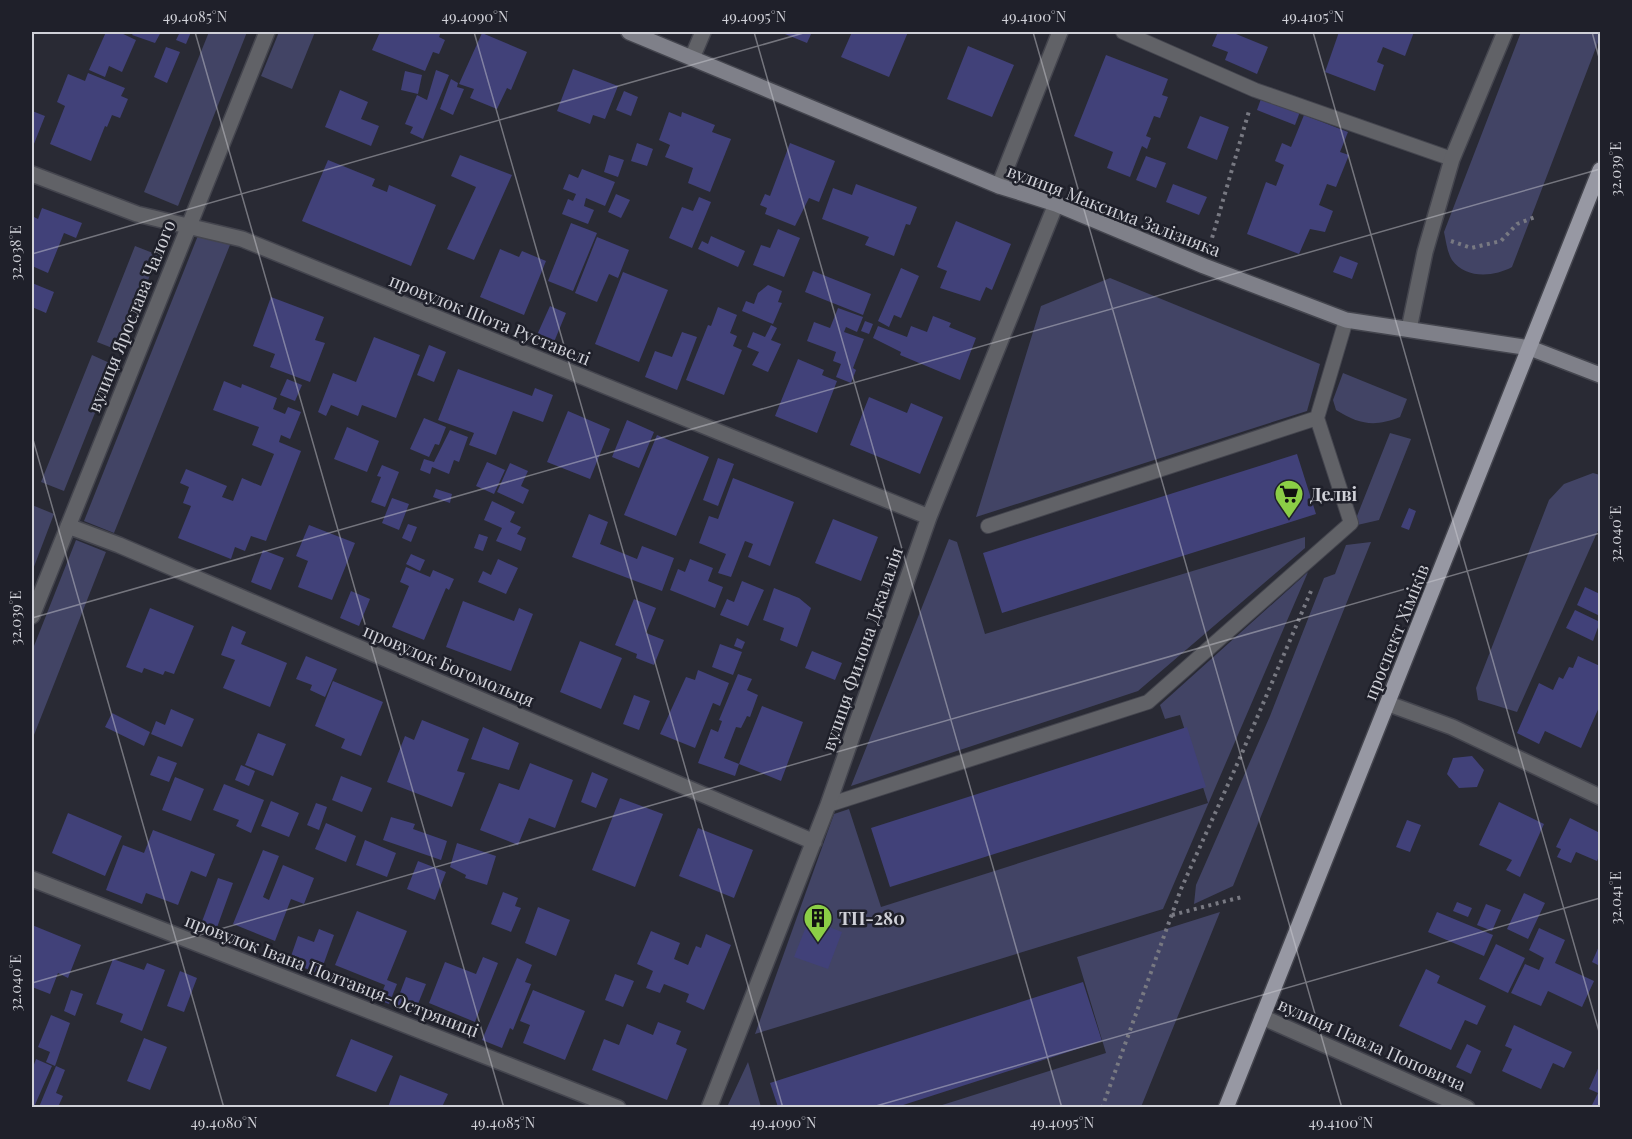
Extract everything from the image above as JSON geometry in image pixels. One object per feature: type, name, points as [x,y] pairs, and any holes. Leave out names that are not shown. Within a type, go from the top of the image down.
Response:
[{"type":"main road","name":"проспект Хіміків","points":[[1226,1107],[1389,704],[1600,170]]},
{"type":"street","name":"вулиця Ярослава Чалого","points":[[32,616],[267,32]]},
{"type":"street","name":"вулиця Максима Залізняка","points":[[629,32],[999,186],[1056,204],[1204,266],[1346,320],[1530,348],[1600,375]]},
{"type":"street","points":[[692,58],[703,32]]},
{"type":"street","points":[[999,186],[1060,32]]},
{"type":"street","points":[[1409,329],[1431,233],[1452,159],[1505,32]]},
{"type":"street","name":"провулок Шота Руставелі","points":[[32,174],[137,214],[242,239],[929,516]]},
{"type":"street","name":"вулиця Филона Джалалія","points":[[709,1107],[828,805],[929,516],[1056,204]]},
{"type":"street","name":"провулок Богомольця","points":[[68,526],[119,545],[814,842]]},
{"type":"street","points":[[1389,704],[1452,727],[1600,797]]},
{"type":"street","name":"провулок Івана Полтавця-Остряниці","points":[[32,879],[618,1107]]},
{"type":"street","name":"вулиця Павла Поповича","points":[[1262,1017],[1467,1107]]},
{"type":"lane","points":[[1123,32],[1255,90],[1452,159]]},
{"type":"lane","points":[[828,805],[1148,702],[1351,523],[1317,418],[1346,320]]},
{"type":"lane","points":[[988,526],[1317,418]]},
{"type":"path","points":[[1204,266],[1255,90]]},
{"type":"path","points":[[1431,233],[1471,248],[1501,241],[1517,224],[1535,217]]},
{"type":"path","points":[[1102,1107],[1171,915],[1313,588]]},
{"type":"path","points":[[1171,915],[1242,897]]},
{"type":"shaded area","points":[[209,32],[247,32],[178,206],[144,192]]},
{"type":"shaded area","points":[[279,32],[315,32],[292,89],[261,76]]},
{"type":"shaded area","points":[[1521,32],[1600,32],[1600,37],[1512,267],[1497,273],[1472,273],[1464,271],[1452,260],[1444,232]]},
{"type":"shaded area","points":[[199,233],[230,245],[114,533],[84,521]]},
{"type":"shaded area","points":[[135,246],[158,255],[120,351],[97,342]]},
{"type":"shaded area","points":[[1110,278],[1320,364],[1307,411],[976,517],[1041,306]]},
{"type":"shaded area","points":[[92,355],[114,365],[64,491],[41,482]]},
{"type":"shaded area","points":[[1343,373],[1407,399],[1400,417],[1368,423],[1353,419],[1336,410],[1333,400]]},
{"type":"shaded area","points":[[1390,433],[1411,439],[1379,520],[1353,526]]},
{"type":"shaded area","points":[[1593,473],[1600,475],[1600,526],[1517,712],[1478,700],[1476,688],[1549,500],[1564,484]]},
{"type":"shaded area","points":[[32,505],[54,514],[32,572]]},
{"type":"shaded area","points":[[1305,537],[1305,548],[1138,691],[851,786],[949,539],[957,542],[985,634]]},
{"type":"shaded area","points":[[76,540],[106,552],[32,740],[32,651]]},
{"type":"shaded area","points":[[1371,542],[1233,886],[1194,904],[1196,885],[1270,716],[1324,578],[1335,574],[1346,545]]},
{"type":"shaded area","points":[[1308,572],[1163,909],[755,1034],[834,814],[849,809],[881,907],[1208,803],[1180,715],[1165,719],[1160,705]]},
{"type":"shaded area","points":[[1220,912],[1141,1107],[936,1107],[1106,1053],[1077,957]]},
{"type":"shaded area","points":[[748,1062],[761,1107],[727,1107]]},
{"type":"building","points":[[106,32],[119,32],[136,40],[122,72],[109,66],[105,77],[89,70]]},
{"type":"building","points":[[134,32],[161,32],[155,43],[132,35]]},
{"type":"building","points":[[180,32],[191,32],[186,44],[176,40]]},
{"type":"building","points":[[380,32],[441,32],[439,37],[445,40],[439,54],[433,52],[425,71],[372,50]]},
{"type":"building","points":[[780,32],[812,32],[807,43]]},
{"type":"building","points":[[852,32],[908,32],[889,77],[841,57]]},
{"type":"building","points":[[1218,32],[1236,32],[1236,34],[1268,47],[1257,74],[1225,60],[1228,52],[1212,46]]},
{"type":"building","points":[[1339,32],[1414,32],[1405,56],[1383,47],[1377,62],[1384,65],[1375,91],[1325,72]]},
{"type":"building","points":[[482,33],[527,52],[511,90],[507,88],[497,109],[470,98],[474,89],[459,84]]},
{"type":"building","points":[[968,46],[1014,65],[992,117],[947,99]]},
{"type":"building","points":[[166,47],[180,52],[167,83],[154,77]]},
{"type":"building","points":[[1106,55],[1168,79],[1162,95],[1168,97],[1160,118],[1154,116],[1146,136],[1151,138],[1147,149],[1142,146],[1130,177],[1107,168],[1113,152],[1074,136]]},
{"type":"building","points":[[573,69],[618,86],[605,119],[593,115],[590,124],[557,111]]},
{"type":"building","points":[[436,70],[449,75],[423,139],[410,133],[413,127],[405,124],[417,95],[427,100]]},
{"type":"building","points":[[405,71],[422,75],[418,94],[401,90]]},
{"type":"building","points":[[88,73],[125,88],[121,96],[128,99],[120,118],[112,115],[107,127],[105,126],[91,161],[50,144],[65,106],[57,102],[68,74],[85,81]]},
{"type":"building","points":[[451,79],[458,83],[457,87],[464,89],[453,115],[440,109]]},
{"type":"building","points":[[340,90],[368,102],[361,119],[379,126],[371,146],[325,127]]},
{"type":"building","points":[[624,91],[638,97],[631,116],[616,110]]},
{"type":"building","points":[[1262,96],[1301,109],[1295,125],[1257,110]]},
{"type":"building","points":[[32,111],[45,116],[32,149]]},
{"type":"building","points":[[669,112],[681,117],[682,112],[715,125],[712,132],[731,139],[710,192],[688,183],[693,168],[665,157],[670,145],[659,140]]},
{"type":"building","points":[[1304,115],[1348,132],[1340,152],[1349,155],[1336,187],[1327,184],[1319,205],[1333,211],[1325,232],[1310,229],[1299,254],[1247,234],[1266,182],[1276,186],[1284,165],[1275,161],[1282,143],[1291,147]]},
{"type":"building","points":[[1200,116],[1229,127],[1217,160],[1187,148]]},
{"type":"building","points":[[637,143],[653,149],[647,166],[631,161]]},
{"type":"building","points":[[790,143],[835,161],[819,202],[809,198],[795,226],[765,214],[767,208],[760,205],[765,194],[770,196]]},
{"type":"building","points":[[460,155],[512,175],[474,260],[447,249],[476,187],[451,176]]},
{"type":"building","points":[[609,155],[624,160],[618,177],[604,172]]},
{"type":"building","points":[[1146,156],[1166,163],[1156,188],[1136,180]]},
{"type":"building","points":[[328,160],[375,179],[372,186],[387,192],[389,185],[436,205],[411,266],[302,221]]},
{"type":"building","points":[[582,169],[615,182],[605,206],[586,198],[584,206],[594,210],[588,224],[562,214],[568,199],[573,201],[576,194],[563,189],[569,174],[578,178]]},
{"type":"building","points":[[856,184],[917,207],[910,225],[906,224],[894,256],[865,245],[869,237],[822,219],[833,188],[852,195]]},
{"type":"building","points":[[1173,184],[1207,197],[1199,215],[1166,202]]},
{"type":"building","points":[[616,194],[630,200],[621,218],[608,212]]},
{"type":"building","points":[[699,197],[711,202],[692,248],[669,238],[682,207],[693,211]]},
{"type":"building","points":[[42,208],[82,223],[76,238],[64,233],[48,273],[32,266],[32,216],[38,219]]},
{"type":"building","points":[[956,221],[1011,244],[992,290],[986,287],[980,301],[940,288],[947,271],[937,267]]},
{"type":"building","points":[[571,223],[597,233],[573,291],[548,281]]},
{"type":"building","points":[[778,229],[800,238],[784,277],[753,265],[761,245],[770,248]]},
{"type":"building","points":[[711,236],[745,251],[738,267],[698,249],[702,241],[708,244]]},
{"type":"building","points":[[597,237],[629,250],[618,278],[609,274],[597,302],[575,293]]},
{"type":"building","points":[[500,249],[519,257],[522,251],[546,261],[524,315],[480,297]]},
{"type":"building","points":[[1340,256],[1358,263],[1352,279],[1333,272]]},
{"type":"building","points":[[901,268],[919,276],[901,318],[894,315],[889,327],[878,321]]},
{"type":"building","points":[[813,271],[871,294],[863,315],[805,292]]},
{"type":"building","points":[[623,272],[668,290],[639,362],[595,344]]},
{"type":"building","points":[[32,283],[54,292],[46,313],[32,307]]},
{"type":"building","points":[[768,285],[782,291],[778,302],[782,303],[773,324],[742,311],[746,301],[754,304],[758,293]]},
{"type":"building","points":[[271,297],[324,317],[315,340],[325,343],[310,382],[270,367],[275,354],[253,346]]},
{"type":"building","points":[[550,306],[566,313],[554,342],[537,335]]},
{"type":"building","points":[[718,307],[737,315],[730,333],[737,336],[733,346],[742,350],[724,395],[686,380],[708,325],[711,326]]},
{"type":"building","points":[[838,308],[863,317],[857,332],[846,327],[844,332],[864,339],[853,368],[856,370],[851,383],[836,377],[841,364],[833,361],[836,352],[807,341],[814,322],[830,328]]},
{"type":"building","points":[[933,316],[951,323],[949,327],[976,338],[960,380],[900,355],[901,352],[873,338],[878,326],[907,337],[911,326],[927,332]]},
{"type":"building","points":[[865,321],[873,324],[869,334],[861,331]]},
{"type":"building","points":[[771,325],[777,328],[771,340],[781,344],[768,372],[752,365],[759,352],[747,347],[753,332],[765,337]]},
{"type":"building","points":[[682,332],[697,337],[677,390],[645,377],[655,351],[672,357]]},
{"type":"building","points":[[374,337],[420,355],[396,418],[362,405],[358,416],[331,405],[326,416],[318,412],[333,373],[356,382]]},
{"type":"building","points":[[429,345],[446,352],[434,382],[417,375]]},
{"type":"building","points":[[798,359],[824,370],[822,375],[837,381],[817,433],[775,416]]},
{"type":"building","points":[[458,369],[532,396],[535,388],[553,395],[543,422],[513,411],[496,455],[469,445],[474,433],[438,420]]},
{"type":"building","points":[[287,379],[302,385],[295,401],[280,395]]},
{"type":"building","points":[[224,381],[241,388],[242,384],[277,398],[273,409],[285,414],[288,407],[301,412],[290,439],[281,435],[279,442],[301,451],[266,541],[251,536],[245,551],[235,547],[231,559],[178,538],[191,506],[183,503],[189,487],[180,483],[186,469],[227,486],[222,497],[233,501],[242,478],[261,486],[274,454],[252,445],[259,427],[213,410]]},
{"type":"building","points":[[869,397],[907,413],[911,403],[943,417],[920,474],[850,445]]},
{"type":"building","points":[[568,411],[610,429],[590,479],[547,462]]},
{"type":"building","points":[[424,418],[446,427],[439,445],[435,444],[429,457],[410,449]]},
{"type":"building","points":[[627,420],[654,432],[639,468],[612,457]]},
{"type":"building","points":[[347,427],[379,441],[367,472],[334,459]]},
{"type":"building","points":[[450,430],[468,437],[459,462],[454,460],[449,474],[432,467],[430,474],[420,470],[424,459],[434,462]]},
{"type":"building","points":[[657,435],[709,457],[676,536],[624,515]]},
{"type":"building","points":[[1297,454],[1316,514],[1002,613],[983,553]]},
{"type":"building","points":[[718,458],[734,464],[718,506],[703,500]]},
{"type":"building","points":[[487,462],[505,470],[494,494],[476,486]]},
{"type":"building","points":[[510,463],[528,471],[521,486],[529,490],[523,504],[497,492]]},
{"type":"building","points":[[382,465],[399,472],[385,507],[371,502],[381,477],[377,476]]},
{"type":"building","points":[[733,478],[794,502],[770,566],[748,557],[753,544],[745,541],[731,577],[718,573],[726,554],[699,543],[709,516],[718,519]]},
{"type":"building","points":[[436,489],[452,494],[450,503],[433,497]]},
{"type":"building","points":[[392,498],[409,504],[399,530],[382,523]]},
{"type":"building","points":[[492,501],[515,512],[510,522],[521,527],[517,534],[526,538],[521,551],[496,541],[502,528],[484,520]]},
{"type":"building","points":[[1409,508],[1416,511],[1409,530],[1401,527]]},
{"type":"building","points":[[589,514],[608,522],[600,544],[637,559],[642,546],[674,558],[662,591],[572,557]]},
{"type":"building","points":[[833,519],[878,537],[861,581],[815,563]]},
{"type":"building","points":[[408,524],[417,527],[411,542],[402,538]]},
{"type":"building","points":[[309,525],[355,543],[332,600],[298,587],[308,561],[296,556]]},
{"type":"building","points":[[479,534],[488,537],[483,551],[474,548]]},
{"type":"building","points":[[263,550],[284,558],[271,590],[251,582]]},
{"type":"building","points":[[411,554],[425,560],[420,571],[406,564]]},
{"type":"building","points":[[498,559],[518,568],[506,594],[478,582],[483,571],[491,575]]},
{"type":"building","points":[[690,559],[713,568],[708,581],[723,587],[715,608],[670,590],[678,569],[685,572]]},
{"type":"building","points":[[406,567],[430,577],[433,570],[454,579],[449,590],[446,588],[424,640],[392,627],[409,586],[400,582]]},
{"type":"building","points":[[742,581],[764,590],[748,626],[720,615],[727,599],[734,602]]},
{"type":"building","points":[[1585,587],[1600,594],[1600,616],[1577,605]]},
{"type":"building","points":[[774,588],[799,598],[811,608],[797,647],[780,640],[784,628],[763,620]]},
{"type":"building","points":[[351,591],[370,599],[359,626],[340,618]]},
{"type":"building","points":[[634,599],[656,608],[646,633],[664,640],[654,665],[636,658],[637,654],[615,645]]},
{"type":"building","points":[[463,601],[514,621],[519,608],[533,614],[511,671],[446,647]]},
{"type":"building","points":[[150,608],[194,626],[174,674],[165,671],[163,675],[144,668],[142,673],[126,667]]},
{"type":"building","points":[[1575,610],[1600,622],[1593,641],[1566,628]]},
{"type":"building","points":[[232,626],[246,632],[241,644],[287,663],[270,707],[223,688],[235,660],[221,655]]},
{"type":"building","points":[[737,638],[745,642],[742,649],[734,646]]},
{"type":"building","points":[[580,641],[622,658],[601,709],[560,692]]},
{"type":"building","points":[[720,644],[742,652],[733,675],[712,667]]},
{"type":"building","points":[[812,651],[842,663],[835,680],[805,668]]},
{"type":"building","points":[[306,656],[337,669],[325,697],[310,690],[312,685],[296,679]]},
{"type":"building","points":[[1578,656],[1600,666],[1600,705],[1581,748],[1545,731],[1539,744],[1517,733],[1539,683],[1553,690],[1559,677],[1563,679],[1569,667],[1573,668]]},
{"type":"building","points":[[698,670],[729,683],[720,706],[713,703],[695,748],[660,734],[686,677],[695,680]]},
{"type":"building","points":[[738,674],[752,679],[747,690],[758,695],[750,717],[747,716],[741,728],[736,727],[724,758],[739,764],[735,776],[698,763],[711,729],[718,732],[722,721],[719,720]]},
{"type":"building","points":[[333,681],[383,702],[361,756],[341,748],[345,739],[315,726]]},
{"type":"building","points":[[634,695],[650,701],[639,730],[623,724]]},
{"type":"building","points":[[762,706],[803,722],[781,781],[739,764]]},
{"type":"building","points":[[171,709],[194,719],[182,747],[151,734],[156,721],[165,725]]},
{"type":"building","points":[[112,713],[150,732],[144,746],[105,727]]},
{"type":"building","points":[[422,720],[469,739],[457,771],[465,773],[452,807],[387,782],[405,736],[414,740]]},
{"type":"building","points":[[483,727],[519,743],[509,770],[471,759]]},
{"type":"building","points":[[1187,727],[1206,787],[890,887],[871,828]]},
{"type":"building","points":[[258,733],[286,744],[273,776],[245,765]]},
{"type":"building","points":[[158,756],[177,763],[169,782],[150,775]]},
{"type":"building","points":[[1472,756],[1484,770],[1477,787],[1459,788],[1447,774],[1453,758]]},
{"type":"building","points":[[530,763],[573,780],[555,828],[529,818],[518,845],[480,830],[499,783],[519,790]]},
{"type":"building","points":[[241,765],[255,771],[249,786],[235,780]]},
{"type":"building","points":[[592,772],[608,779],[596,808],[581,802]]},
{"type":"building","points":[[341,776],[372,788],[362,812],[332,800]]},
{"type":"building","points":[[175,777],[204,789],[191,821],[162,810]]},
{"type":"building","points":[[224,784],[264,800],[251,833],[236,826],[239,820],[213,810]]},
{"type":"building","points":[[620,798],[663,814],[635,887],[592,870]]},
{"type":"building","points":[[271,801],[299,813],[289,837],[261,826]]},
{"type":"building","points":[[1499,802],[1544,824],[1520,877],[1506,870],[1512,860],[1479,845]]},
{"type":"building","points":[[316,803],[327,807],[319,830],[307,825]]},
{"type":"building","points":[[68,813],[122,836],[105,876],[52,853]]},
{"type":"building","points":[[391,817],[415,824],[413,829],[447,841],[441,860],[383,840]]},
{"type":"building","points":[[1570,818],[1600,833],[1600,854],[1597,861],[1576,852],[1571,863],[1557,857],[1561,849],[1556,847]]},
{"type":"building","points":[[1407,820],[1421,825],[1410,852],[1396,847]]},
{"type":"building","points":[[326,823],[356,836],[346,862],[315,849]]},
{"type":"building","points":[[698,828],[753,850],[734,898],[679,876]]},
{"type":"building","points":[[153,830],[215,854],[206,877],[191,871],[178,905],[146,893],[142,904],[106,890],[123,845],[144,853]]},
{"type":"building","points":[[365,840],[396,853],[387,877],[356,865]]},
{"type":"building","points":[[457,843],[496,856],[487,885],[465,878],[466,875],[450,867]]},
{"type":"building","points":[[263,850],[279,856],[263,897],[269,900],[283,865],[314,878],[304,904],[291,899],[275,941],[233,924]]},
{"type":"building","points":[[418,861],[446,872],[435,900],[407,889]]},
{"type":"building","points":[[218,878],[233,883],[215,933],[200,927]]},
{"type":"building","points":[[503,892],[518,898],[515,906],[521,908],[511,932],[491,924]]},
{"type":"building","points":[[1524,893],[1545,903],[1528,939],[1507,929]]},
{"type":"building","points":[[1457,902],[1472,908],[1468,917],[1453,911]]},
{"type":"building","points":[[1486,904],[1501,910],[1492,931],[1477,925]]},
{"type":"building","points":[[538,907],[570,920],[556,956],[525,943]]},
{"type":"building","points":[[357,911],[407,931],[387,980],[397,984],[389,1004],[379,1000],[385,985],[335,965]]},
{"type":"building","points":[[1437,912],[1493,935],[1484,956],[1428,932]]},
{"type":"building","name":"ТП-280","points":[[809,919],[842,932],[828,969],[794,957]]},
{"type":"building","points":[[32,925],[81,945],[68,978],[58,973],[50,994],[32,987]]},
{"type":"building","points":[[1539,928],[1565,940],[1555,963],[1594,981],[1582,1007],[1548,991],[1541,1006],[1511,993],[1525,964],[1539,970],[1544,958],[1529,950]]},
{"type":"building","points":[[319,929],[334,935],[320,974],[289,962],[298,936],[314,942]]},
{"type":"building","points":[[651,931],[680,943],[674,959],[688,965],[696,946],[701,948],[706,934],[731,945],[704,1010],[686,1002],[689,994],[664,984],[660,993],[646,988],[653,971],[637,964]]},
{"type":"building","points":[[1496,944],[1525,958],[1508,993],[1479,979]]},
{"type":"building","points":[[1600,944],[1600,966],[1592,962]]},
{"type":"building","points":[[483,957],[498,963],[475,1022],[429,1003],[445,962],[476,974]]},
{"type":"building","points":[[517,958],[532,965],[525,982],[531,984],[513,1030],[510,1028],[502,1048],[482,1040]]},
{"type":"building","points":[[113,959],[144,970],[147,963],[165,970],[142,1031],[120,1022],[123,1014],[96,1004]]},
{"type":"building","points":[[1426,969],[1440,976],[1437,983],[1486,1006],[1477,1025],[1465,1020],[1451,1050],[1399,1026]]},
{"type":"building","points":[[180,971],[197,978],[184,1012],[167,1006]]},
{"type":"building","points":[[615,974],[634,981],[623,1007],[605,1000]]},
{"type":"building","points":[[406,977],[426,984],[414,1014],[395,1006]]},
{"type":"building","points":[[1083,982],[1102,1041],[897,1107],[778,1107],[770,1083]]},
{"type":"building","points":[[71,990],[83,994],[75,1016],[64,1011]]},
{"type":"building","points":[[533,990],[585,1011],[565,1060],[523,1043],[530,1025],[520,1021]]},
{"type":"building","points":[[51,1015],[70,1023],[55,1066],[46,1062],[50,1052],[38,1047]]},
{"type":"building","points":[[658,1022],[681,1031],[676,1044],[687,1049],[667,1100],[592,1070],[604,1039],[619,1045],[627,1024],[653,1035]]},
{"type":"building","points":[[1514,1025],[1572,1052],[1564,1068],[1553,1063],[1541,1089],[1502,1071],[1512,1049],[1505,1046]]},
{"type":"building","points":[[144,1038],[167,1047],[150,1090],[127,1081]]},
{"type":"building","points":[[351,1039],[393,1056],[376,1092],[336,1076]]},
{"type":"building","points":[[1467,1044],[1481,1051],[1471,1074],[1456,1067]]},
{"type":"building","points":[[36,1059],[52,1066],[32,1107],[32,1070]]},
{"type":"building","points":[[1600,1064],[1600,1107],[1591,1107],[1598,1093],[1589,1089]]},
{"type":"building","points":[[56,1066],[65,1070],[56,1093],[63,1096],[58,1107],[39,1107]]},
{"type":"building","points":[[400,1075],[448,1094],[442,1107],[388,1107]]},
{"type":"place","name":"Делві","points":[[1289,520]]},
{"type":"place","name":"ТП-280","points":[[818,944]]}]
